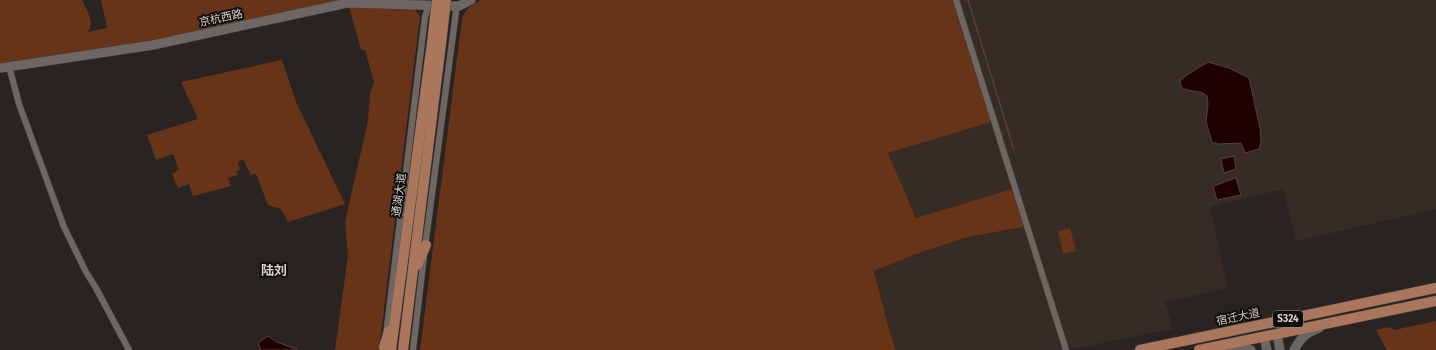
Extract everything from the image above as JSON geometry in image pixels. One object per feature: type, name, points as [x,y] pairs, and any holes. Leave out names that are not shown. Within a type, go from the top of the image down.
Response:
[{"type":"main road","name":"京杭西路","points":[[4,67],[153,45],[347,3],[450,3],[459,6],[471,0]]},
{"type":"main road","points":[[433,3],[436,43]]},
{"type":"main road","points":[[436,43],[450,3]]},
{"type":"main road","name":"通湖大道","points":[[403,350],[412,278],[436,43]]},
{"type":"main road","name":"通湖大道","points":[[386,349],[396,314],[436,43]]},
{"type":"main road","points":[[412,278],[426,245]]},
{"type":"main road","name":"宿迁大道","points":[[1140,350],[1436,288]]},
{"type":"main road","name":"S324","points":[[1200,350],[1436,301]]},
{"type":"main road","points":[[1294,350],[1300,340],[1308,332],[1339,321]]},
{"type":"main road","points":[[1277,334],[1280,350]]},
{"type":"main road","points":[[1264,337],[1267,350]]},
{"type":"main road","points":[[1200,350],[1228,347],[1251,350]]},
{"type":"street","points":[[956,0],[1066,350]]},
{"type":"street","points":[[386,349],[426,17],[433,3]]},
{"type":"street","points":[[412,350],[456,12],[450,3]]},
{"type":"street","points":[[4,67],[64,227],[86,272],[129,350]]},
{"type":"shaded area","points":[[0,0],[82,0],[88,12],[91,24],[88,32],[107,28],[101,0],[342,0],[154,41],[0,67]]},
{"type":"shaded area","points":[[481,0],[952,0],[991,122],[888,153],[916,218],[1012,189],[1024,227],[968,237],[922,252],[874,271],[888,326],[896,350],[420,350],[462,19],[467,9]]},
{"type":"shaded area","points":[[959,0],[1436,0],[1436,209],[1296,241],[1283,189],[1210,207],[1228,288],[1165,302],[1173,329],[1072,349],[1068,345]]},
{"type":"shaded area","points":[[349,6],[413,7],[420,16],[379,350],[335,350],[348,256],[345,222],[368,120],[370,93],[374,82],[365,50],[361,50]]},
{"type":"shaded area","points":[[282,60],[296,102],[345,204],[288,222],[281,209],[268,205],[256,174],[251,175],[243,159],[238,162],[240,170],[236,171],[238,175],[228,178],[231,186],[193,196],[189,184],[178,188],[172,174],[179,170],[173,154],[156,160],[147,135],[198,119],[181,82]]},
{"type":"shaded area","points":[[1208,62],[1229,68],[1249,78],[1260,128],[1261,143],[1259,149],[1245,153],[1241,143],[1218,144],[1212,142],[1206,122],[1208,104],[1207,96],[1201,92],[1184,89],[1181,87],[1180,81]]},
{"type":"shaded area","points":[[991,122],[1012,189],[916,218],[888,152]]},
{"type":"shaded area","points":[[1234,156],[1236,168],[1224,173],[1221,159]]},
{"type":"shaded area","points":[[1236,178],[1241,195],[1217,200],[1213,186]]},
{"type":"shaded area","points":[[1024,227],[1061,350],[896,350],[888,326],[874,271],[922,252],[968,237]]},
{"type":"shaded area","points":[[1070,228],[1076,251],[1063,254],[1058,231]]},
{"type":"shaded area","points":[[1436,321],[1436,350],[1387,350],[1376,330],[1390,327],[1394,330]]},
{"type":"shaded area","points":[[268,336],[277,342],[298,350],[261,350],[258,343]]},
{"type":"waterway","points":[[968,0],[1014,150]]},
{"type":"district","name":"陆刘","points":[[274,270]]}]
